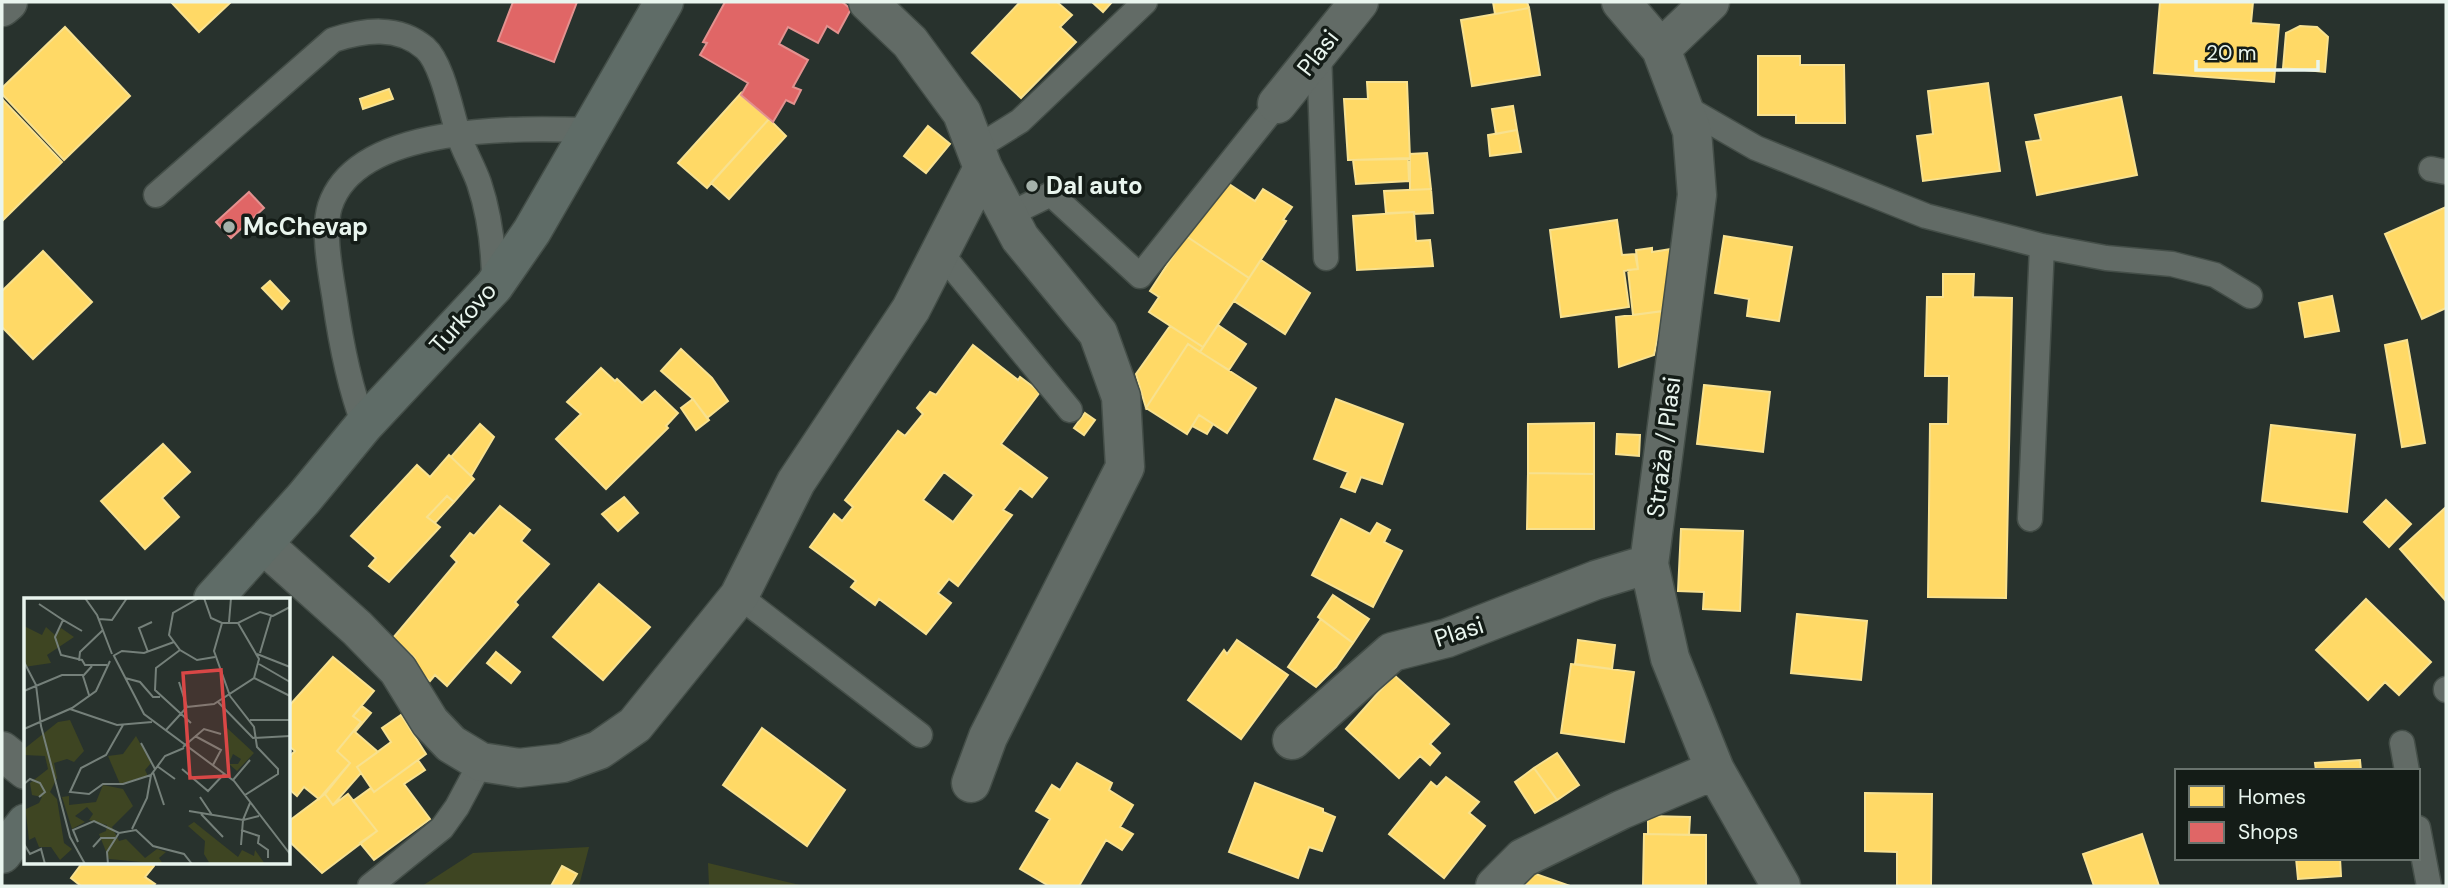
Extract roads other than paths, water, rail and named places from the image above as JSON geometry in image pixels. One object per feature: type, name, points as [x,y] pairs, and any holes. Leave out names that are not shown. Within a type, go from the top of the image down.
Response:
[{"type":"main road","name":"Turkovo","points":[[214,598],[364,425],[494,286],[532,231],[664,2]]},
{"type":"main road","points":[[2,854],[24,826]]},
{"type":"street","points":[[2,7],[9,2]]},
{"type":"street","points":[[868,2],[910,42],[962,113],[979,158],[1020,238],[1098,333],[1121,397],[1125,467],[988,737],[971,783]]},
{"type":"street","name":"Plasi","points":[[1277,104],[1359,2]]},
{"type":"street","name":"Straža / Plasi","points":[[1621,2],[1661,49],[1692,131],[1697,195],[1649,564],[1670,659],[1715,770],[1781,886]]},
{"type":"street","points":[[1661,49],[1710,2]]},
{"type":"street","points":[[263,544],[357,628],[398,670],[430,722],[451,744],[481,762],[519,768],[563,763],[598,750],[635,725],[739,596],[796,482],[911,309],[940,252],[979,158]]},
{"type":"street","name":"Plasi","points":[[1292,740],[1392,652],[1447,638],[1595,580],[1649,564]]},
{"type":"street","points":[[2,751],[24,768]]},
{"type":"street","points":[[1495,886],[1523,858],[1621,810],[1715,770]]},
{"type":"lane","points":[[979,158],[1145,2]]},
{"type":"lane","points":[[156,194],[333,40],[358,32],[390,31],[409,38],[427,50],[449,99],[458,134],[479,182],[494,250],[494,286]]},
{"type":"lane","points":[[1319,51],[1326,258]]},
{"type":"lane","points":[[1008,215],[1051,194],[1140,276],[1277,104]]},
{"type":"lane","points":[[1683,106],[1756,148],[1926,216],[2042,246],[2106,258],[2172,264],[2215,275],[2250,296]]},
{"type":"lane","points":[[364,425],[344,361],[331,278],[327,224],[330,206],[338,190],[354,170],[373,157],[415,142],[458,134],[591,130]]},
{"type":"lane","points":[[2030,519],[2042,246]]},
{"type":"lane","points":[[940,252],[1070,410]]},
{"type":"lane","points":[[739,596],[920,735]]},
{"type":"lane","points":[[2402,743],[2407,769]]},
{"type":"lane","points":[[370,886],[442,828],[457,807],[481,762]]},
{"type":"lane","points":[[2420,839],[2429,886]]},
{"type":"place","name":"Dal auto","points":[[1032,186]]},
{"type":"place","name":"McChevap","points":[[229,227]]}]
